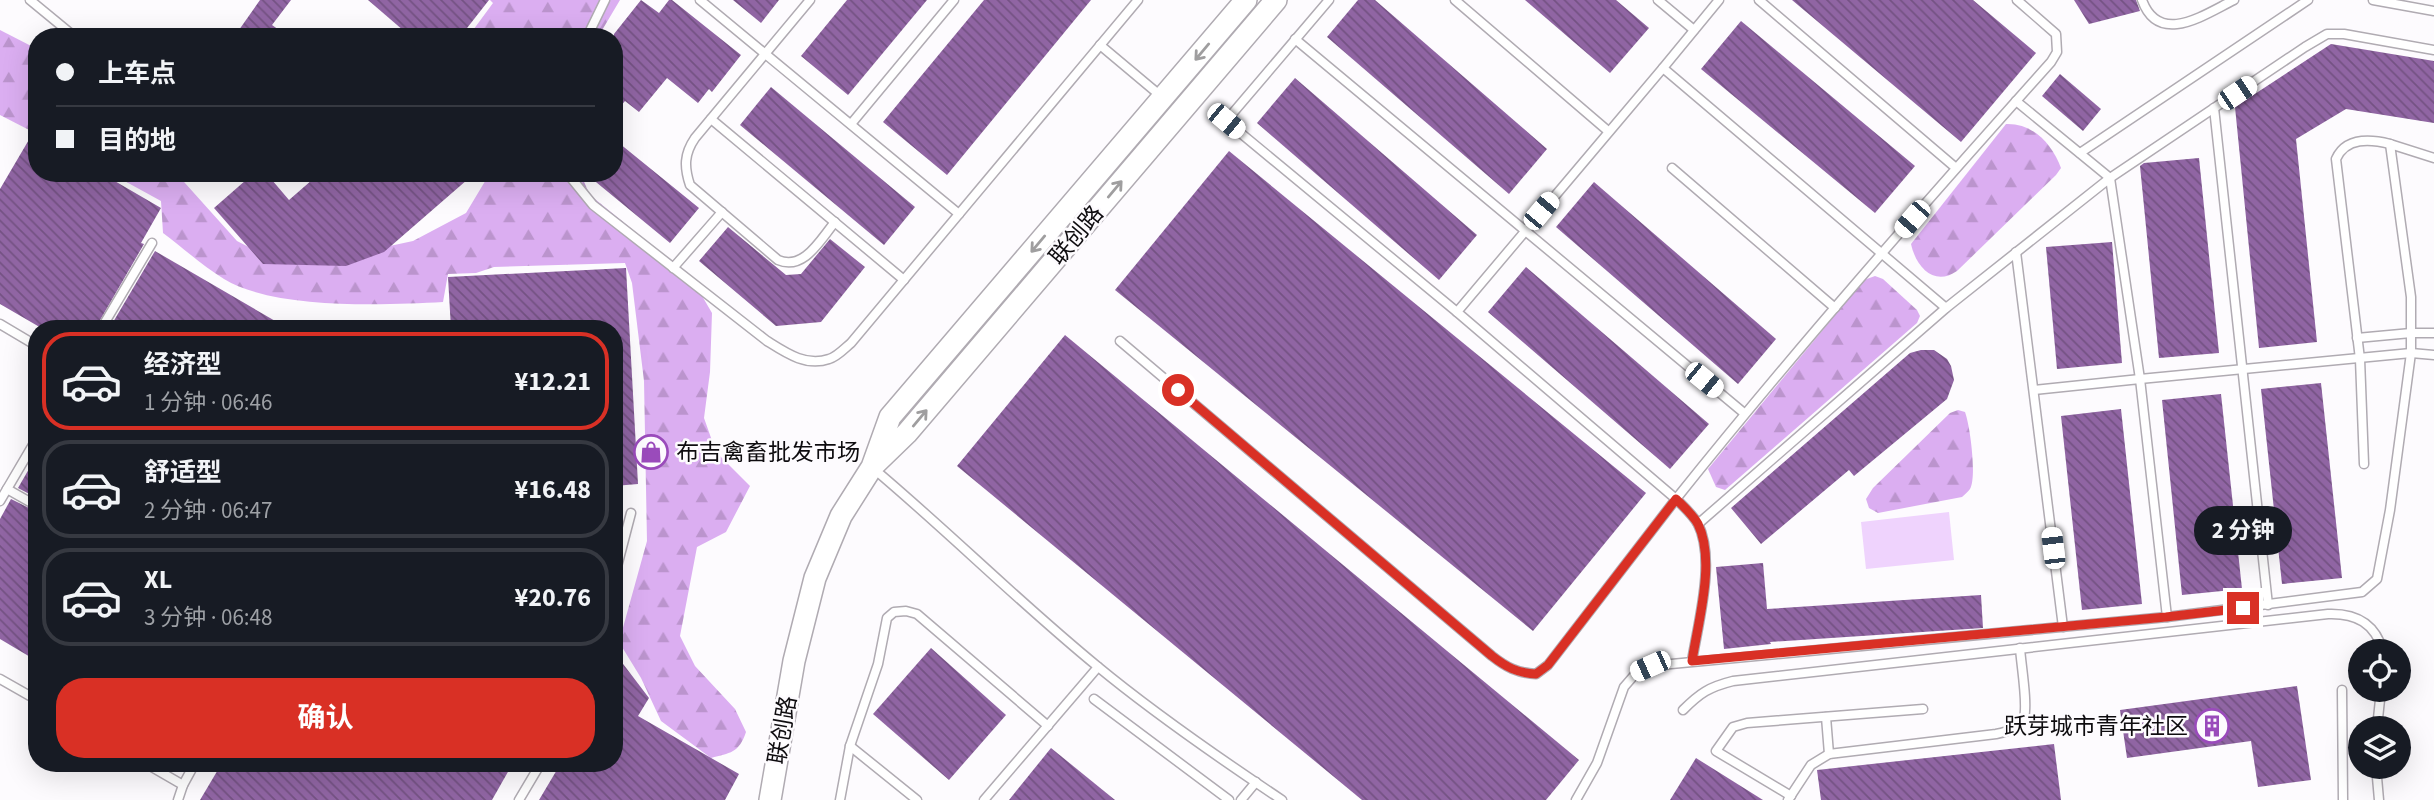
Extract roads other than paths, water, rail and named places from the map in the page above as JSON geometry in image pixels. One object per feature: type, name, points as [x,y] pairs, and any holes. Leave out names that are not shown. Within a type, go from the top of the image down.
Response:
[{"type":"street","name":"联创路","points":[[770,800],[794,661],[815,579],[841,516],[872,467],[890,417],[1246,0]]},
{"type":"street","name":"联创路","points":[[872,467],[907,433],[1276,0]]},
{"type":"lane","points":[[591,28],[605,0]]},
{"type":"lane","points":[[700,0],[959,214]]},
{"type":"lane","points":[[810,0],[688,148],[686,173],[690,185],[786,264],[803,260],[835,222]]},
{"type":"lane","points":[[850,124],[954,0]]},
{"type":"lane","points":[[574,182],[593,205],[767,341],[790,356],[811,362],[831,359],[851,343],[1138,0]]},
{"type":"lane","points":[[1329,0],[1226,121],[1457,312],[1676,499],[1698,524],[1706,559],[1704,590],[1692,661]]},
{"type":"lane","points":[[1455,0],[1608,131]]},
{"type":"lane","points":[[1658,0],[1694,30]]},
{"type":"lane","points":[[1457,312],[1719,0]]},
{"type":"lane","points":[[1759,0],[1956,168]]},
{"type":"lane","points":[[1120,341],[1492,656],[1521,674],[1536,674],[1548,665],[1744,413],[2051,62],[2057,52],[2056,34],[2017,0]]},
{"type":"lane","points":[[2142,0],[2148,13],[2159,22],[2172,26],[2183,24],[2234,0]]},
{"type":"lane","points":[[2080,153],[2308,0]]},
{"type":"lane","points":[[2373,0],[2434,11]]},
{"type":"lane","points":[[32,1],[64,28]]},
{"type":"lane","points":[[1698,524],[1946,308],[2110,178],[2328,34],[2344,34],[2434,50]]},
{"type":"lane","points":[[1295,39],[1744,413]]},
{"type":"lane","points":[[1100,45],[1181,112]]},
{"type":"lane","points":[[1662,68],[1946,308]]},
{"type":"lane","points":[[2016,101],[2110,178],[2140,379],[2166,617]]},
{"type":"lane","points":[[2214,108],[2268,605]]},
{"type":"lane","points":[[711,119],[904,280]]},
{"type":"lane","points":[[2364,464],[2360,359],[2336,159],[2339,152],[2347,146],[2370,139],[2434,158]]},
{"type":"lane","points":[[1576,800],[1597,763],[1624,687],[1637,672],[1650,666],[2166,617],[2362,592],[2377,579],[2390,510],[2411,353],[2411,297],[2390,145]]},
{"type":"lane","points":[[1672,168],[1835,308]]},
{"type":"lane","points":[[673,268],[722,212]]},
{"type":"lane","points":[[106,320],[152,243]]},
{"type":"lane","points":[[2016,252],[2063,627]]},
{"type":"lane","points":[[0,324],[28,341]]},
{"type":"lane","points":[[2357,338],[2434,333]]},
{"type":"lane","points":[[2034,390],[2411,353],[2434,355]]},
{"type":"lane","points":[[0,501],[28,453]]},
{"type":"lane","points":[[872,467],[1098,667],[1282,800]]},
{"type":"lane","points":[[7,489],[28,501]]},
{"type":"lane","points":[[623,544],[631,513]]},
{"type":"lane","points":[[840,800],[850,746],[878,664],[887,618],[894,612],[917,614],[1048,726]]},
{"type":"lane","points":[[1684,710],[1698,695],[1711,687],[1733,681],[2345,613],[2354,615],[2379,639]]},
{"type":"lane","points":[[1923,709],[1740,725],[1733,727],[1726,734],[1716,751],[1790,798],[1811,765],[1829,754],[2009,731],[2024,718],[2020,648]]},
{"type":"lane","points":[[984,800],[1098,667]]},
{"type":"lane","points":[[0,678],[28,695]]},
{"type":"lane","points":[[2342,690],[2343,800]]},
{"type":"lane","points":[[1094,699],[1229,800]]},
{"type":"lane","points":[[1826,717],[1829,754]]},
{"type":"lane","points":[[850,746],[917,800]]},
{"type":"lane","points":[[161,772],[183,785]]},
{"type":"lane","points":[[177,800],[190,772]]},
{"type":"lane","points":[[519,800],[536,772]]},
{"type":"lane","points":[[2377,779],[2379,800]]},
{"type":"lane","points":[[1241,800],[1256,782]]},
{"type":"place","name":"布吉禽畜批发市场","points":[[651,452]]},
{"type":"place","name":"跃芽城市青年社区","points":[[2212,726]]}]
